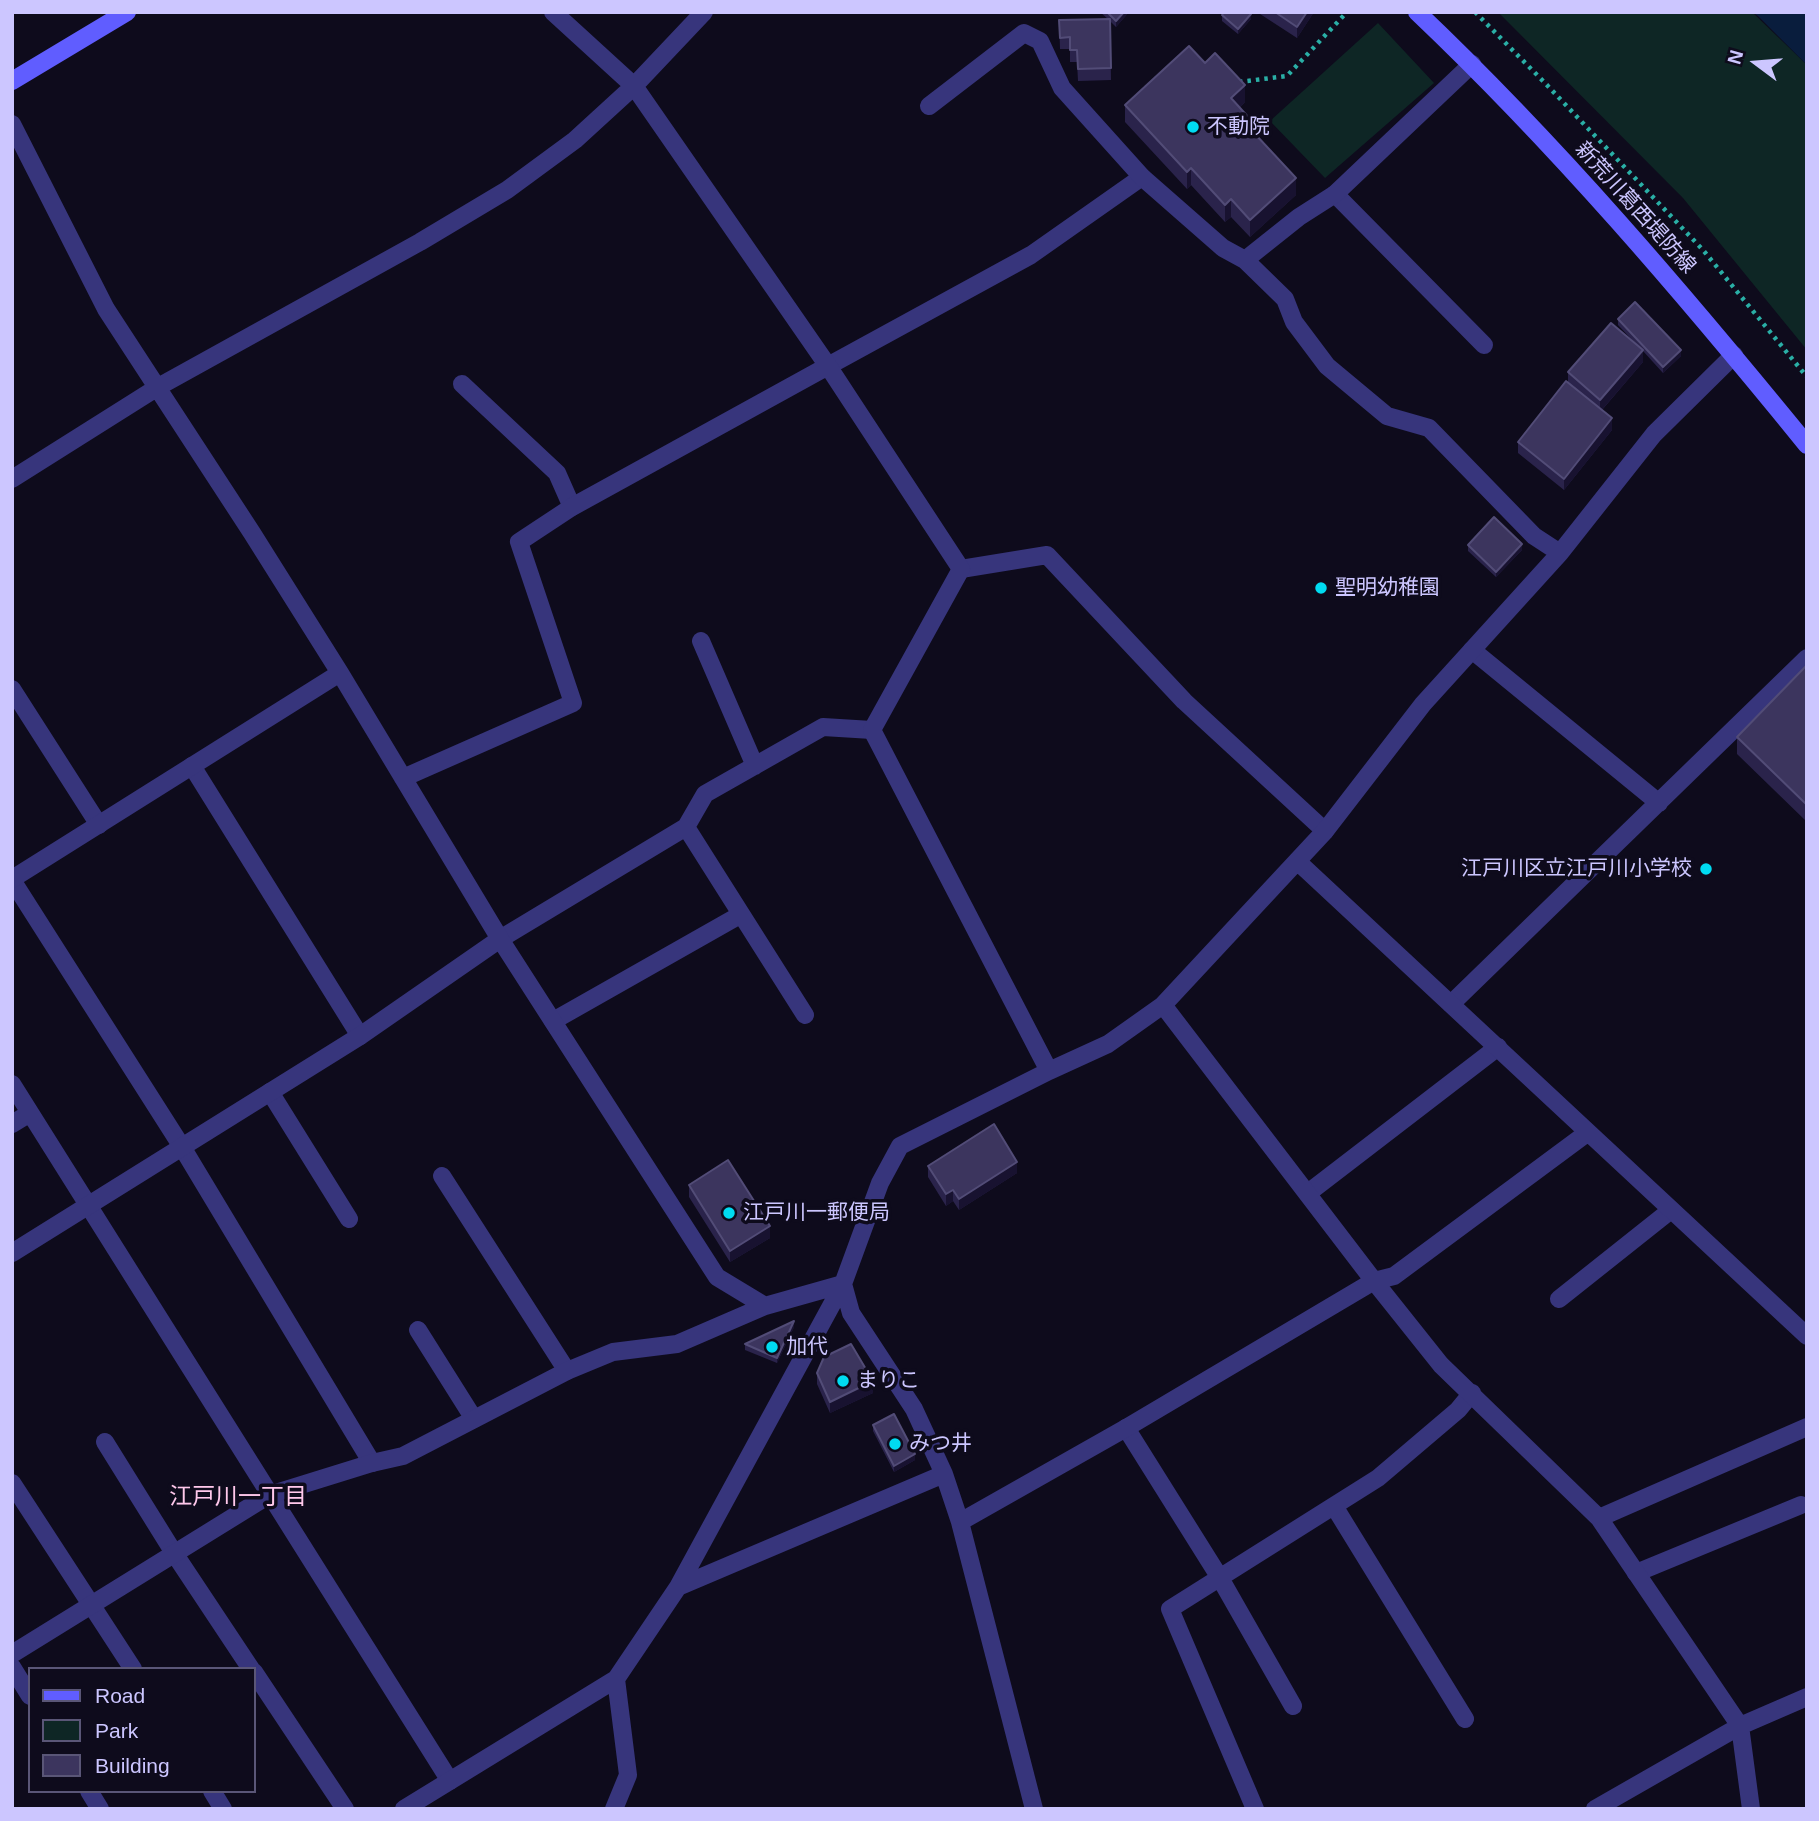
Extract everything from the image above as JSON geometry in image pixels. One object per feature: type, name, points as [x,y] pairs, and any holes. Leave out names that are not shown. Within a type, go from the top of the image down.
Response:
[{"type":"main road","points":[[12,81],[127,12]]},
{"type":"main road","name":"新荒川葛西堤防線","points":[[1417,12],[1472,64],[1607,207],[1807,445]]},
{"type":"street","points":[[553,12],[634,86],[828,366],[961,569]]},
{"type":"street","points":[[12,479],[158,387],[420,242],[508,190],[575,141],[634,86],[704,12]]},
{"type":"street","points":[[929,106],[1024,33],[1040,41],[1062,88],[1142,177],[1223,248],[1245,260],[1285,299],[1294,322],[1327,366],[1387,416],[1429,428],[1534,536],[1560,553]]},
{"type":"street","points":[[1245,260],[1299,217],[1335,194],[1472,64]]},
{"type":"street","points":[[12,124],[106,309],[340,673],[500,939],[717,1278],[765,1306]]},
{"type":"street","points":[[403,778],[573,703],[519,542],[572,507],[1031,255],[1142,177]]},
{"type":"street","points":[[1335,194],[1484,345]]},
{"type":"street","points":[[404,1809],[616,1679],[678,1587],[843,1283],[880,1183],[900,1146],[1108,1044],[1163,1005],[1325,831],[1423,704],[1560,553],[1654,434],[1734,355]]},
{"type":"street","points":[[462,384],[558,473],[572,507]]},
{"type":"street","points":[[961,569],[1047,555],[1184,701],[1325,831]]},
{"type":"street","points":[[872,730],[961,569]]},
{"type":"street","points":[[701,641],[755,766]]},
{"type":"street","points":[[1472,650],[1658,803]]},
{"type":"street","points":[[1451,1004],[1807,659]]},
{"type":"street","points":[[340,673],[12,880],[182,1147],[372,1463]]},
{"type":"street","points":[[12,689],[99,825]]},
{"type":"street","points":[[12,1253],[360,1036],[500,939],[686,827],[705,794],[823,727],[872,730]]},
{"type":"street","points":[[872,730],[1049,1071]]},
{"type":"street","points":[[192,766],[360,1036]]},
{"type":"street","points":[[686,827],[806,1014]]},
{"type":"street","points":[[1297,861],[1807,1336]]},
{"type":"street","points":[[553,1021],[740,915]]},
{"type":"street","points":[[1163,1005],[1441,1365],[1600,1518],[1740,1726],[1751,1809]]},
{"type":"street","points":[[1308,1194],[1499,1047]]},
{"type":"street","points":[[12,1084],[450,1781]]},
{"type":"street","points":[[270,1092],[349,1219]]},
{"type":"street","points":[[12,1124],[30,1113]]},
{"type":"street","points":[[960,1522],[1126,1428],[1374,1281],[1394,1276],[1587,1133]]},
{"type":"street","points":[[442,1176],[567,1371]]},
{"type":"street","points":[[1559,1299],[1671,1210]]},
{"type":"street","points":[[12,1654],[269,1495],[403,1456],[567,1371],[613,1352],[677,1344],[765,1306],[843,1283]]},
{"type":"street","points":[[843,1283],[850,1313],[914,1409],[944,1474],[960,1522],[1034,1809]]},
{"type":"street","points":[[418,1330],[474,1419]]},
{"type":"street","points":[[1255,1809],[1170,1609],[1378,1478],[1458,1410],[1472,1393]]},
{"type":"street","points":[[1600,1518],[1807,1427]]},
{"type":"street","points":[[1126,1428],[1220,1578],[1293,1706]]},
{"type":"street","points":[[104,1441],[174,1553],[250,1667]]},
{"type":"street","points":[[678,1587],[944,1474]]},
{"type":"street","points":[[12,1483],[132,1667]]},
{"type":"street","points":[[1636,1573],[1801,1505]]},
{"type":"street","points":[[1334,1506],[1465,1719]]},
{"type":"street","points":[[12,1667],[28,1693]]},
{"type":"street","points":[[256,1676],[345,1809]]},
{"type":"street","points":[[614,1809],[628,1775],[616,1679]]},
{"type":"street","points":[[1595,1809],[1740,1726],[1807,1697]]},
{"type":"street","points":[[90,1793],[100,1809]]},
{"type":"street","points":[[213,1793],[223,1809]]},
{"type":"path","points":[[1236,82],[1286,76],[1347,12]]},
{"type":"path","points":[[1475,12],[1703,250],[1807,377]]},
{"type":"green space","points":[[1498,12],[1752,12],[1807,65],[1807,350],[1683,198]]},
{"type":"green space","points":[[1378,23],[1434,83],[1325,178],[1270,121]]},
{"type":"water","points":[[1752,12],[1807,12],[1807,65],[1758,16]]},
{"type":"building","points":[[1107,12],[1124,12],[1116,21]]},
{"type":"building","points":[[1224,12],[1251,14],[1238,29],[1222,15]]},
{"type":"building","points":[[1275,12],[1307,12],[1297,27]]},
{"type":"building","points":[[1110,19],[1111,68],[1078,69],[1077,50],[1070,50],[1070,37],[1060,38],[1059,20]]},
{"type":"building","points":[[1189,46],[1205,63],[1215,53],[1245,85],[1231,98],[1261,131],[1256,135],[1296,178],[1250,220],[1231,199],[1225,205],[1191,168],[1187,172],[1125,105]]},
{"type":"building","points":[[1635,302],[1681,350],[1663,367],[1618,319]]},
{"type":"building","points":[[1611,323],[1643,350],[1600,400],[1568,372]]},
{"type":"building","points":[[1566,381],[1612,418],[1564,479],[1518,442]]},
{"type":"building","points":[[1494,517],[1522,544],[1496,572],[1468,545]]},
{"type":"building","points":[[1807,665],[1807,805],[1737,737]]},
{"type":"building","points":[[994,1124],[1017,1162],[959,1199],[953,1190],[946,1194],[928,1166]]},
{"type":"building","points":[[728,1160],[770,1226],[730,1251],[689,1185]]},
{"type":"building","points":[[794,1321],[777,1358],[745,1344]]},
{"type":"building","points":[[851,1344],[873,1381],[830,1402],[817,1373],[824,1357]]},
{"type":"building","points":[[894,1414],[915,1454],[894,1466],[873,1425]]},
{"type":"place","name":"不動院","points":[[1193,127]]},
{"type":"place","name":"聖明幼稚園","points":[[1321,588]]},
{"type":"place","name":"江戸川区立江戸川小学校","points":[[1706,869]]},
{"type":"place","name":"江戸川一郵便局","points":[[729,1213]]},
{"type":"place","name":"加代","points":[[772,1347]]},
{"type":"place","name":"まりこ","points":[[843,1381]]},
{"type":"place","name":"みつ井","points":[[895,1444]]},
{"type":"district","name":"江戸川一丁目","points":[[238,1498]]}]
